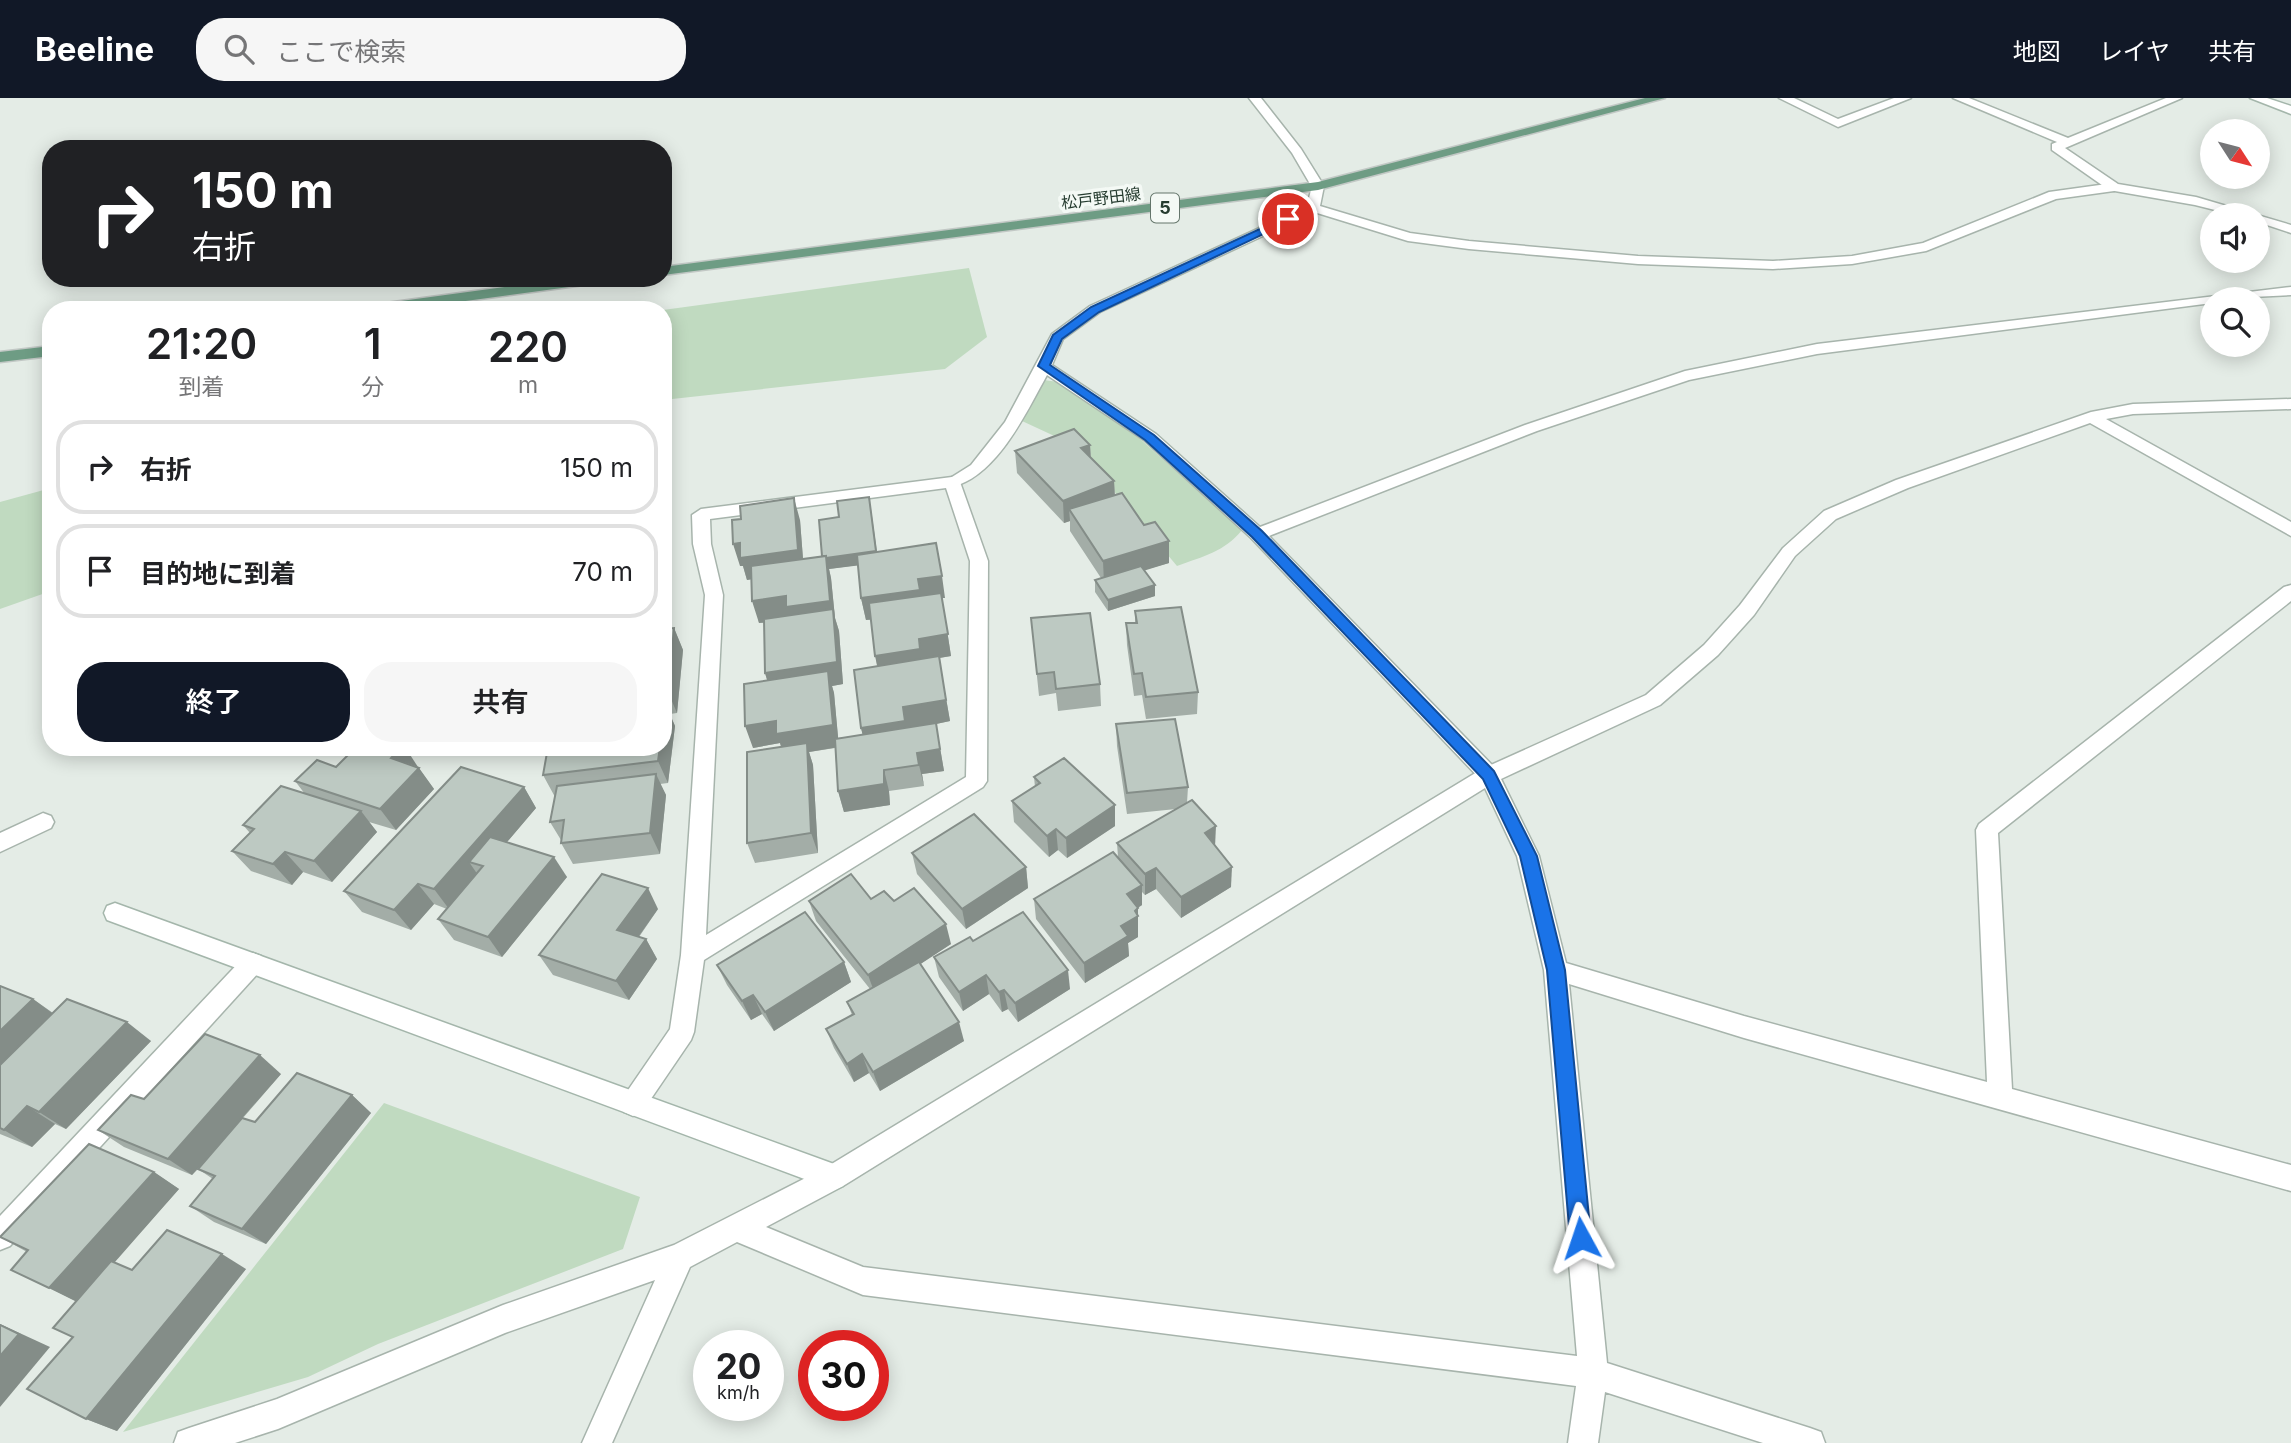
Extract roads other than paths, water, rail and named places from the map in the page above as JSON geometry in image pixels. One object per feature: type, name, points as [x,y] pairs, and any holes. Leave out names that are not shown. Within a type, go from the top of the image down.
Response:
[{"type":"main road","name":"松戸野田線","points":[[672,270],[1318,186],[1659,98]]},
{"type":"main road","points":[[432,301],[538,287]]},
{"type":"main road","points":[[0,357],[42,352]]},
{"type":"street","points":[[1255,98],[1297,152],[1318,186],[1313,208]]},
{"type":"street","points":[[1785,98],[1838,123],[1905,98]]},
{"type":"street","points":[[1959,98],[2068,142]]},
{"type":"street","points":[[2114,187],[2056,147],[2176,98]]},
{"type":"street","points":[[2256,98],[2291,110]]},
{"type":"street","points":[[633,1104],[682,1031],[693,956],[714,595],[702,544],[701,515],[952,482],[977,469],[1012,423],[1057,337],[1095,309],[1313,208],[1408,237],[1469,245],[1638,260],[1773,265],[1852,260],[1926,247],[2054,195],[2114,187],[2204,203]]},
{"type":"street","points":[[2270,222],[2291,229]]},
{"type":"street","points":[[2270,293],[2291,291]]},
{"type":"street","points":[[1257,534],[1531,428],[1685,376],[1817,349],[2200,301]]},
{"type":"street","points":[[1044,366],[1150,437],[1257,534],[1489,775],[1528,856],[1556,970],[1593,1373],[1583,1443]]},
{"type":"street","points":[[189,1443],[278,1414],[503,1319],[680,1257],[834,1177],[1489,775],[1653,700],[1711,650],[1747,610],[1789,552],[1830,515],[1902,484],[2091,416],[2133,409],[2291,404]]},
{"type":"street","points":[[2091,416],[2291,530]]},
{"type":"street","points":[[693,956],[976,780],[979,561],[952,482]]},
{"type":"street","points":[[2000,1096],[1987,830],[2291,591]]},
{"type":"street","points":[[0,843],[43,821]]},
{"type":"street","points":[[115,913],[834,1177]]},
{"type":"street","points":[[0,1236],[253,963]]},
{"type":"street","points":[[1556,970],[1744,1027],[2291,1178]]},
{"type":"street","points":[[736,1228],[863,1281],[1593,1373],[1810,1443]]},
{"type":"street","points":[[597,1443],[680,1257]]}]
